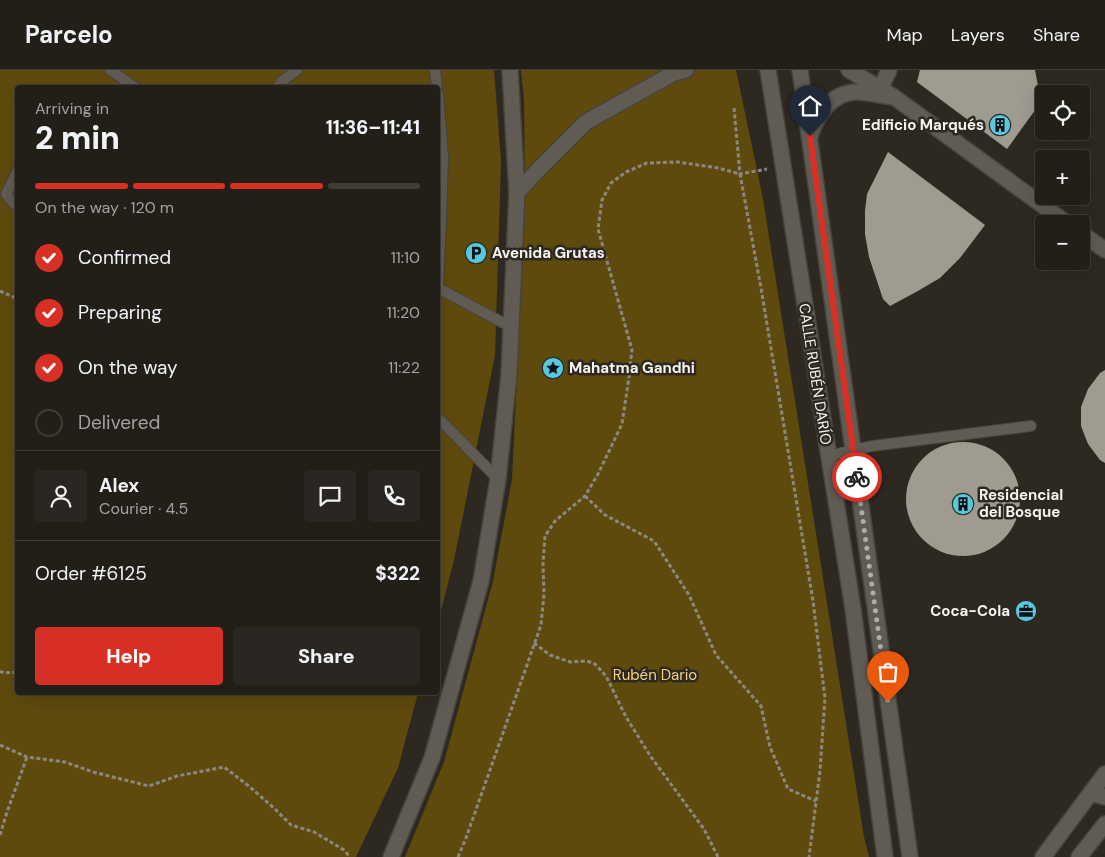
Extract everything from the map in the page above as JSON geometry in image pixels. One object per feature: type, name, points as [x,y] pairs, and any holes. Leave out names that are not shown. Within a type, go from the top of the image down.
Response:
[{"type":"street","points":[[392,857],[432,758],[481,581],[498,479],[509,375],[517,193],[510,70]]},
{"type":"street","points":[[517,193],[539,168],[586,122],[674,73],[686,70]]},
{"type":"street","name":"CALLE RUBÉN DARÍO","points":[[768,70],[853,609],[885,857]]},
{"type":"street","name":"CALLE RUBÉN DARÍO","points":[[800,70],[910,857]]},
{"type":"street","points":[[849,70],[888,94],[1056,215]]},
{"type":"street","points":[[888,94],[882,82],[889,70]]},
{"type":"street","points":[[810,136],[824,108],[842,95],[856,92],[888,94]]},
{"type":"street","points":[[1090,239],[1105,250]]},
{"type":"street","points":[[1043,857],[1098,795],[1105,774]]},
{"type":"street","points":[[1080,857],[1105,824]]},
{"type":"lane","points":[[110,70],[132,85]]},
{"type":"lane","points":[[280,85],[297,70]]},
{"type":"lane","points":[[435,70],[437,85]]},
{"type":"lane","points":[[440,120],[443,158],[440,241]]},
{"type":"lane","points":[[15,176],[6,194],[15,204]]},
{"type":"lane","points":[[440,288],[512,327]]},
{"type":"lane","points":[[440,420],[498,479]]},
{"type":"lane","points":[[828,456],[872,446],[1031,426]]},
{"type":"path","points":[[734,108],[740,174],[777,382],[811,591],[824,698],[820,771],[809,857]]},
{"type":"path","points":[[458,857],[541,625],[544,594],[543,563],[545,536],[555,521],[585,496],[598,474],[622,424],[632,350],[598,229],[602,200],[611,183],[626,172],[647,163],[678,162],[718,168],[740,174],[782,167]]},
{"type":"path","points":[[0,291],[15,298]]},
{"type":"path","points":[[585,496],[604,515],[654,541],[689,595],[716,655],[761,706],[770,747],[788,788],[816,801]]},
{"type":"path","points":[[534,643],[550,655],[570,662],[587,661],[595,664],[606,676],[626,717],[646,749],[704,829],[718,857]]},
{"type":"path","points":[[0,671],[4,673],[15,672]]},
{"type":"path","points":[[0,746],[27,758],[64,762],[93,772],[149,786],[177,776],[224,767],[263,798],[291,825],[314,832],[344,850],[350,857]]},
{"type":"path","points":[[0,835],[27,758]]},
{"type":"green space","points":[[0,70],[494,70],[501,161],[495,355],[454,560],[440,614],[440,85],[15,85],[15,695],[417,695],[398,768],[356,857],[0,857]]},
{"type":"green space","name":"Rubén Dario","points":[[521,70],[736,70],[763,199],[864,837],[869,857],[405,857],[444,762],[493,581],[512,480],[525,207],[524,100]]},
{"type":"building","name":"Edificio Marqués","points":[[920,70],[1035,70],[1038,85],[1035,85],[1035,110],[1007,149],[917,82]]},
{"type":"building","points":[[888,152],[985,225],[960,258],[940,278],[890,306],[883,299],[869,257],[865,234],[867,194]]},
{"type":"building","points":[[1105,370],[1105,463],[1100,460],[1088,444],[1081,426],[1081,407],[1088,389],[1100,373]]},
{"type":"building","name":"Residencial del Bosque","points":[[963,442],[985,446],[1003,459],[1016,477],[1020,499],[1016,521],[1003,539],[985,552],[963,556],[941,552],[923,539],[910,521],[906,499],[910,477],[923,459],[941,446]]},
{"type":"way so far","points":[[857,477],[888,702]]},
{"type":"place","name":"Edificio Marqués","points":[[1000,125]]},
{"type":"place","name":"Avenida Grutas","points":[[476,253]]},
{"type":"place","name":"Mahatma Gandhi","points":[[553,368]]},
{"type":"place","name":"Residencial del Bosque","points":[[963,504]]},
{"type":"place","name":"Coca-Cola","points":[[1026,611]]},
{"type":"route","points":[[810,136],[857,477]]}]
